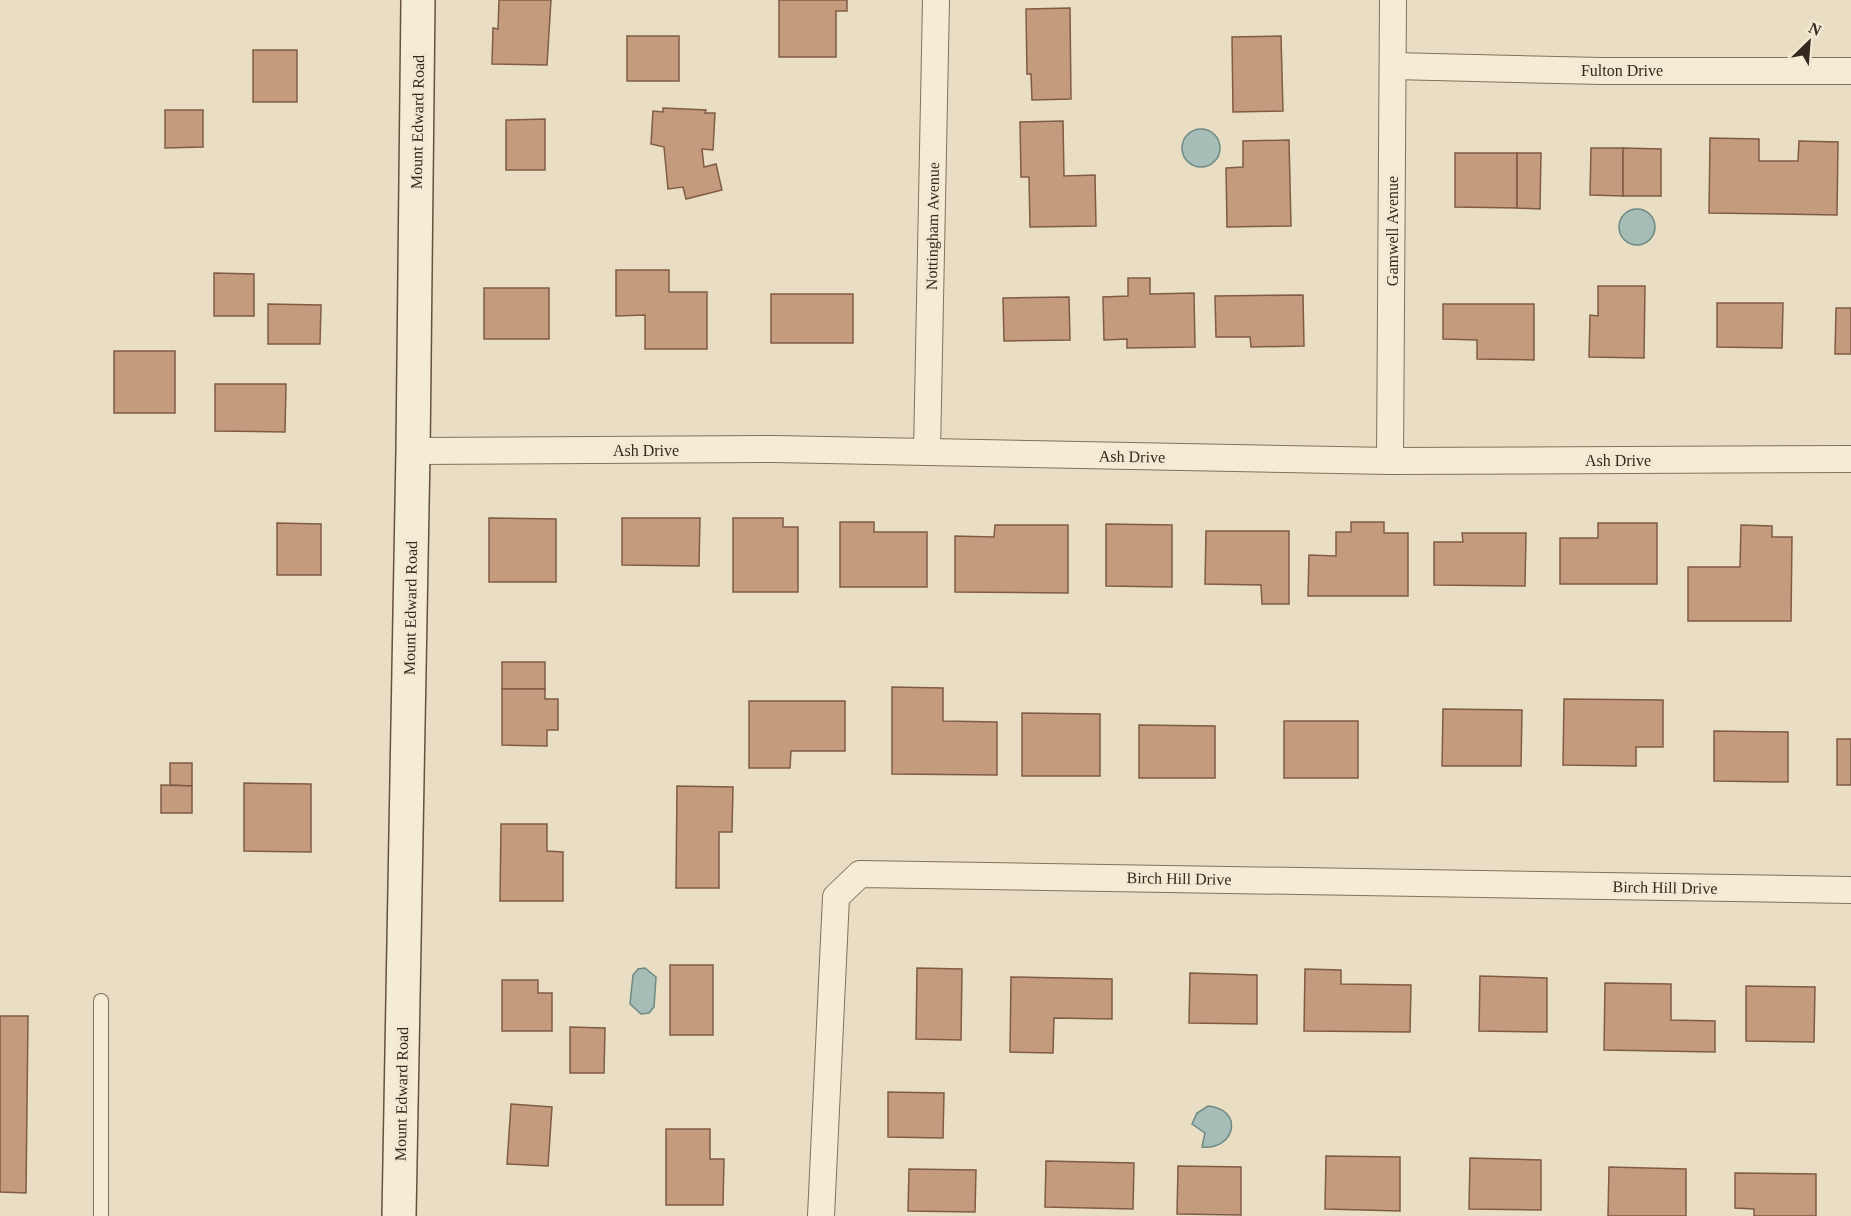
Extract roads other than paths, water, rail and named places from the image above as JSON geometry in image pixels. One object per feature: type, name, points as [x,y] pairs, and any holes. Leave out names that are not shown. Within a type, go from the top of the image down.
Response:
[{"type":"street","name":"Mount Edward Road","points":[[399,1216],[413,451],[418,0]]},
{"type":"street","name":"Nottingham Avenue","points":[[927,452],[936,0]]},
{"type":"street","name":"Gamwell Avenue","points":[[1390,461],[1393,0]]},
{"type":"street","name":"Fulton Drive","points":[[1393,66],[1602,71],[1851,71]]},
{"type":"street","name":"Ash Drive","points":[[413,451],[774,449],[1390,461],[1851,459]]},
{"type":"street","name":"Birch Hill Drive","points":[[821,1216],[836,897],[860,874],[1851,890]]},
{"type":"lane","points":[[101,1001],[101,1216]]},
{"type":"water","points":[[1201,129],[1214,135],[1220,148],[1214,161],[1201,167],[1188,161],[1182,148],[1188,135]]},
{"type":"water","points":[[1637,209],[1650,214],[1655,227],[1650,240],[1637,245],[1624,240],[1619,227],[1624,214]]},
{"type":"water","points":[[645,968],[656,977],[654,1007],[649,1013],[641,1014],[630,1004],[633,975],[638,969]]},
{"type":"water","points":[[1208,1106],[1227,1114],[1231,1121],[1231,1129],[1222,1142],[1202,1147],[1205,1133],[1192,1124],[1197,1113]]}]
